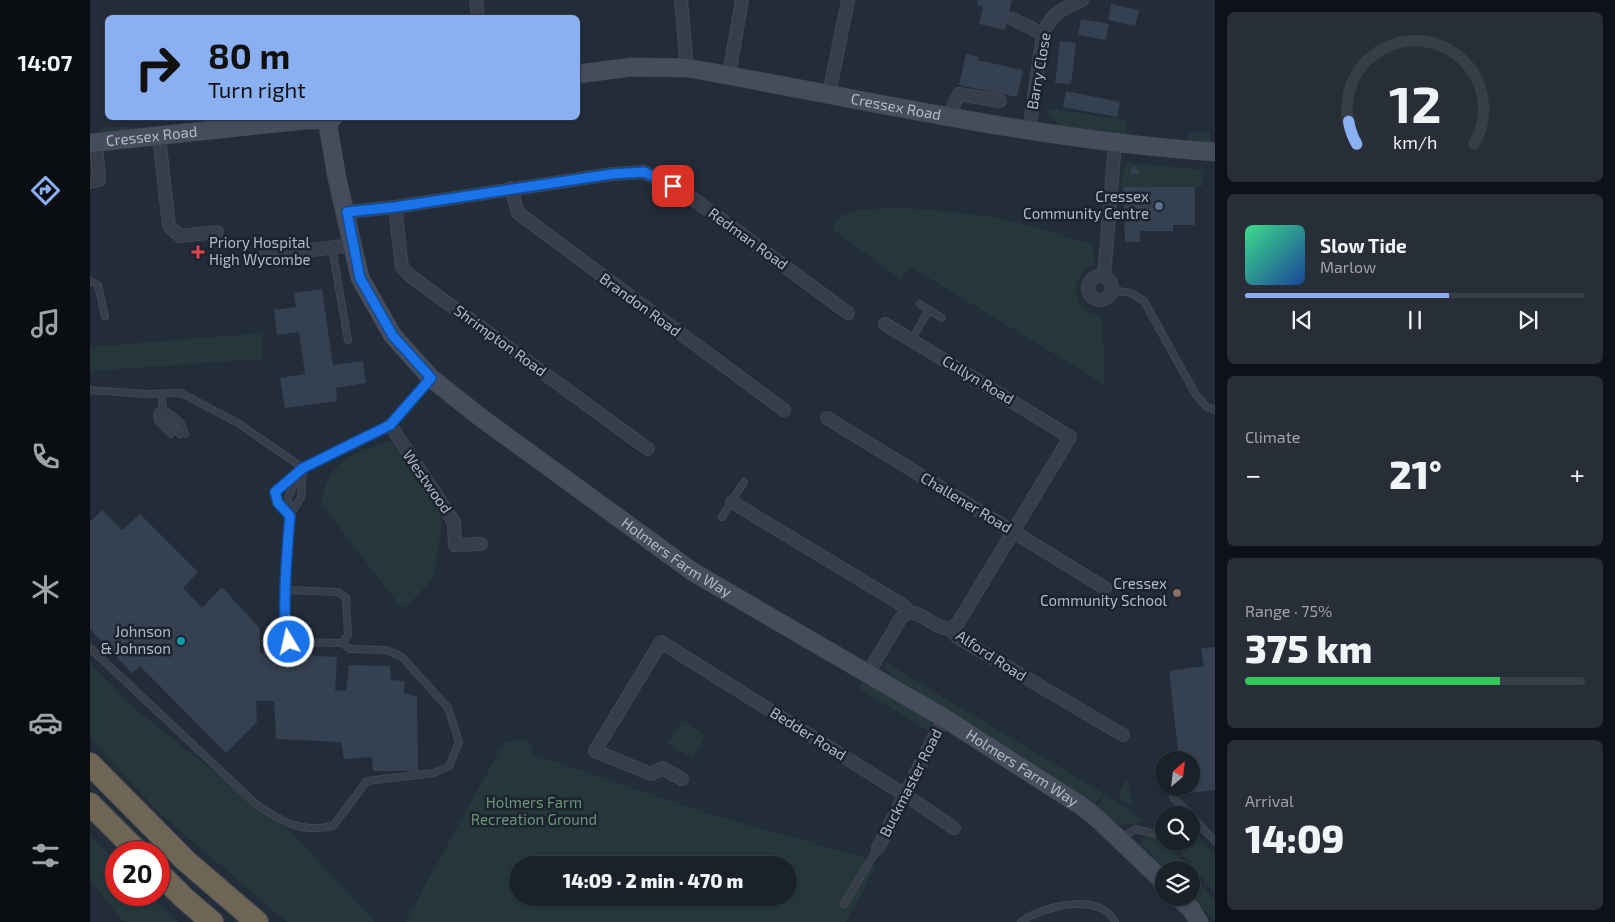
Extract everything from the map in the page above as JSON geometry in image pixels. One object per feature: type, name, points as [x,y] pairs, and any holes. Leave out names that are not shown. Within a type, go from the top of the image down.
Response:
[{"type":"highway","points":[[90,764],[186,861],[257,922]]},
{"type":"highway","points":[[90,804],[127,841]]},
{"type":"highway","points":[[170,884],[212,922]]},
{"type":"street","points":[[476,0],[478,15]]},
{"type":"street","points":[[681,0],[687,68]]},
{"type":"street","points":[[729,75],[742,0]]},
{"type":"street","points":[[829,94],[848,0]]},
{"type":"street","name":"Barry Close","points":[[1029,131],[1043,34],[1049,20],[1057,12],[1082,0]]},
{"type":"street","points":[[1013,19],[1043,34]]},
{"type":"street","name":"Cressex Road","points":[[580,74],[632,67],[687,68],[1029,131],[1115,144],[1215,152]]},
{"type":"street","points":[[949,115],[959,94],[1000,101]]},
{"type":"street","name":"Cressex Road","points":[[93,142],[305,120]]},
{"type":"street","name":"Holmers Farm Way","points":[[330,120],[337,178],[347,212],[360,278],[393,336],[431,378],[480,417],[693,572],[868,672],[1083,807],[1155,873]]},
{"type":"street","points":[[160,136],[169,226],[180,236],[217,232]]},
{"type":"street","points":[[90,182],[99,180],[93,142]]},
{"type":"street","points":[[1104,276],[1115,144]]},
{"type":"street","name":"Redman Road","points":[[347,212],[395,207],[612,174],[644,172],[657,177],[688,195],[848,313]]},
{"type":"street","name":"Brandon Road","points":[[511,188],[518,213],[784,410]]},
{"type":"street","name":"Shrimpton Road","points":[[395,207],[402,267],[409,276],[648,449]]},
{"type":"street","points":[[264,256],[352,245]]},
{"type":"street","points":[[1104,276],[1110,281],[1112,290],[1110,296],[1103,300],[1095,299],[1089,293],[1088,285],[1092,278],[1104,276]]},
{"type":"street","name":"Cullyn Road","points":[[885,324],[1070,436],[1014,532]]},
{"type":"street","name":"Challener Road","points":[[827,418],[1105,588]]},
{"type":"street","name":"Westwood","points":[[390,425],[454,522],[455,545],[481,544]]},
{"type":"street","name":"Alford Road","points":[[732,502],[904,606],[908,612],[916,613],[942,628],[950,629],[956,637],[1123,735]]},
{"type":"street","points":[[950,629],[958,623],[1014,532]]},
{"type":"street","points":[[868,672],[901,618],[908,612]]},
{"type":"street","name":"Bedder Road","points":[[682,780],[662,768],[651,774],[592,756],[661,642],[954,828]]},
{"type":"street","name":"Buckmaster Road","points":[[878,848],[944,718]]},
{"type":"street","points":[[1188,906],[1199,922]]},
{"type":"lane","points":[[332,248],[348,340]]},
{"type":"lane","points":[[90,280],[98,285],[105,316]]},
{"type":"lane","points":[[1112,290],[1131,293],[1144,301],[1196,395],[1207,407],[1215,410]]},
{"type":"lane","points":[[920,304],[942,318]]},
{"type":"lane","points":[[911,340],[929,310]]},
{"type":"lane","points":[[290,516],[278,503],[275,492],[303,468],[390,425],[431,378]]},
{"type":"lane","points":[[90,390],[162,394],[181,393],[238,423],[303,468]]},
{"type":"lane","points":[[162,394],[162,408],[157,414],[158,421],[171,434]]},
{"type":"lane","points":[[162,408],[181,423],[183,434]]},
{"type":"lane","points":[[290,516],[302,498],[303,468]]},
{"type":"lane","points":[[90,648],[256,804],[285,823],[314,830],[333,826],[367,781],[434,773],[449,766],[459,742],[448,708],[402,657],[386,650],[350,649],[342,643],[289,642],[286,636],[290,516],[288,498],[303,468]]},
{"type":"lane","points":[[722,517],[744,482]]},
{"type":"lane","points":[[287,590],[338,592],[346,598],[348,635],[342,643]]},
{"type":"lane","points":[[1173,797],[1181,806]]},
{"type":"lane","points":[[1200,826],[1215,841]]},
{"type":"lane","points":[[1120,840],[1135,829],[1155,834]]},
{"type":"lane","points":[[844,904],[878,848]]},
{"type":"lane","points":[[1021,922],[1040,910],[1072,904],[1102,909],[1115,922]]},
{"type":"green space","points":[[1045,108],[1127,120],[1126,135],[1123,137],[1060,128]]},
{"type":"green space","points":[[133,126],[133,130],[100,132],[99,128]]},
{"type":"green space","points":[[1210,132],[1211,148],[1187,143],[1188,133]]},
{"type":"green space","points":[[1129,163],[1204,170],[1202,187],[1121,187],[1123,171]]},
{"type":"green space","points":[[907,208],[989,216],[1036,227],[1093,245],[1094,264],[1079,277],[1076,285],[1076,294],[1084,308],[1102,316],[1105,385],[911,267],[901,280],[832,229],[842,215],[861,209]]},
{"type":"green space","points":[[262,333],[262,359],[90,371],[90,347]]},
{"type":"green space","points":[[386,442],[392,443],[444,512],[433,579],[403,610],[320,502],[330,476],[342,462],[360,452]]},
{"type":"green space","points":[[885,662],[1103,793],[1094,805],[1019,754],[916,693],[917,690],[891,675],[885,667]]},
{"type":"green space","points":[[90,663],[130,705],[290,831],[375,922],[287,922],[159,813],[90,737]]},
{"type":"green space","points":[[862,682],[871,687],[873,684],[931,720],[932,733],[858,688]]},
{"type":"green space","points":[[682,721],[706,735],[693,758],[667,744]]},
{"type":"green space","name":"Holmers Farm Recreation Ground","points":[[528,739],[534,755],[704,812],[865,858],[875,868],[846,922],[405,922],[504,742]]},
{"type":"green space","points":[[1127,779],[1133,806],[1121,799],[1119,793]]},
{"type":"green space","points":[[1105,795],[1146,822],[1119,825],[1096,808]]},
{"type":"green space","points":[[1148,835],[1155,838],[1155,851],[1174,851],[1182,861],[1157,861],[1141,845],[1144,837]]},
{"type":"green space","points":[[90,836],[105,851],[105,899],[90,880]]},
{"type":"green space","points":[[1200,839],[1215,855],[1215,894],[1200,875],[1200,861],[1188,861],[1180,851],[1200,851]]},
{"type":"green space","points":[[1200,884],[1215,901],[1215,921],[1200,906]]},
{"type":"green space","points":[[111,906],[161,906],[178,922],[124,922]]},
{"type":"building","points":[[978,0],[1012,0],[1005,30],[979,24],[983,7],[977,5]]},
{"type":"building","points":[[1111,4],[1139,10],[1135,26],[1108,20]]},
{"type":"building","points":[[1081,19],[1109,24],[1106,40],[1078,35]]},
{"type":"building","points":[[1060,41],[1076,43],[1071,84],[1055,83]]},
{"type":"building","points":[[966,54],[979,57],[978,60],[1023,70],[1017,97],[959,85]]},
{"type":"building","points":[[1066,91],[1120,102],[1117,117],[1063,107]]},
{"type":"building","points":[[1136,166],[1139,173],[1133,175],[1130,169]]},
{"type":"building","name":"Cressex Community Centre","points":[[1123,187],[1195,187],[1195,225],[1173,225],[1173,231],[1140,231],[1140,242],[1125,242]]},
{"type":"building","points":[[322,289],[333,365],[363,361],[366,383],[336,388],[337,401],[285,408],[280,378],[305,374],[299,332],[277,335],[274,310],[296,307],[294,293]]},
{"type":"building","name":"Johnson & Johnson","points":[[102,510],[122,530],[140,514],[198,572],[183,588],[202,608],[222,587],[260,629],[260,653],[337,657],[335,690],[346,691],[349,665],[390,666],[391,680],[405,681],[404,693],[417,697],[418,771],[373,771],[372,757],[344,759],[341,742],[276,739],[274,701],[256,701],[257,722],[226,753],[140,666],[132,673],[90,629],[90,522]]},
{"type":"building","points":[[1215,647],[1215,790],[1200,792],[1200,751],[1178,751],[1169,671],[1204,666],[1201,648]]},
{"type":"place","name":"Cressex Community Centre","points":[[1159,206]]},
{"type":"place","name":"Priory Hospital High Wycombe","points":[[198,252]]},
{"type":"place","name":"Cressex Community School","points":[[1177,593]]},
{"type":"place","name":"Johnson & Johnson","points":[[181,641]]},
{"type":"route","points":[[289,642],[286,636],[286,617],[290,516],[278,503],[275,492],[303,468],[390,425],[431,378],[393,336],[360,278],[347,212],[395,207],[612,174],[644,172],[673,186]]}]
